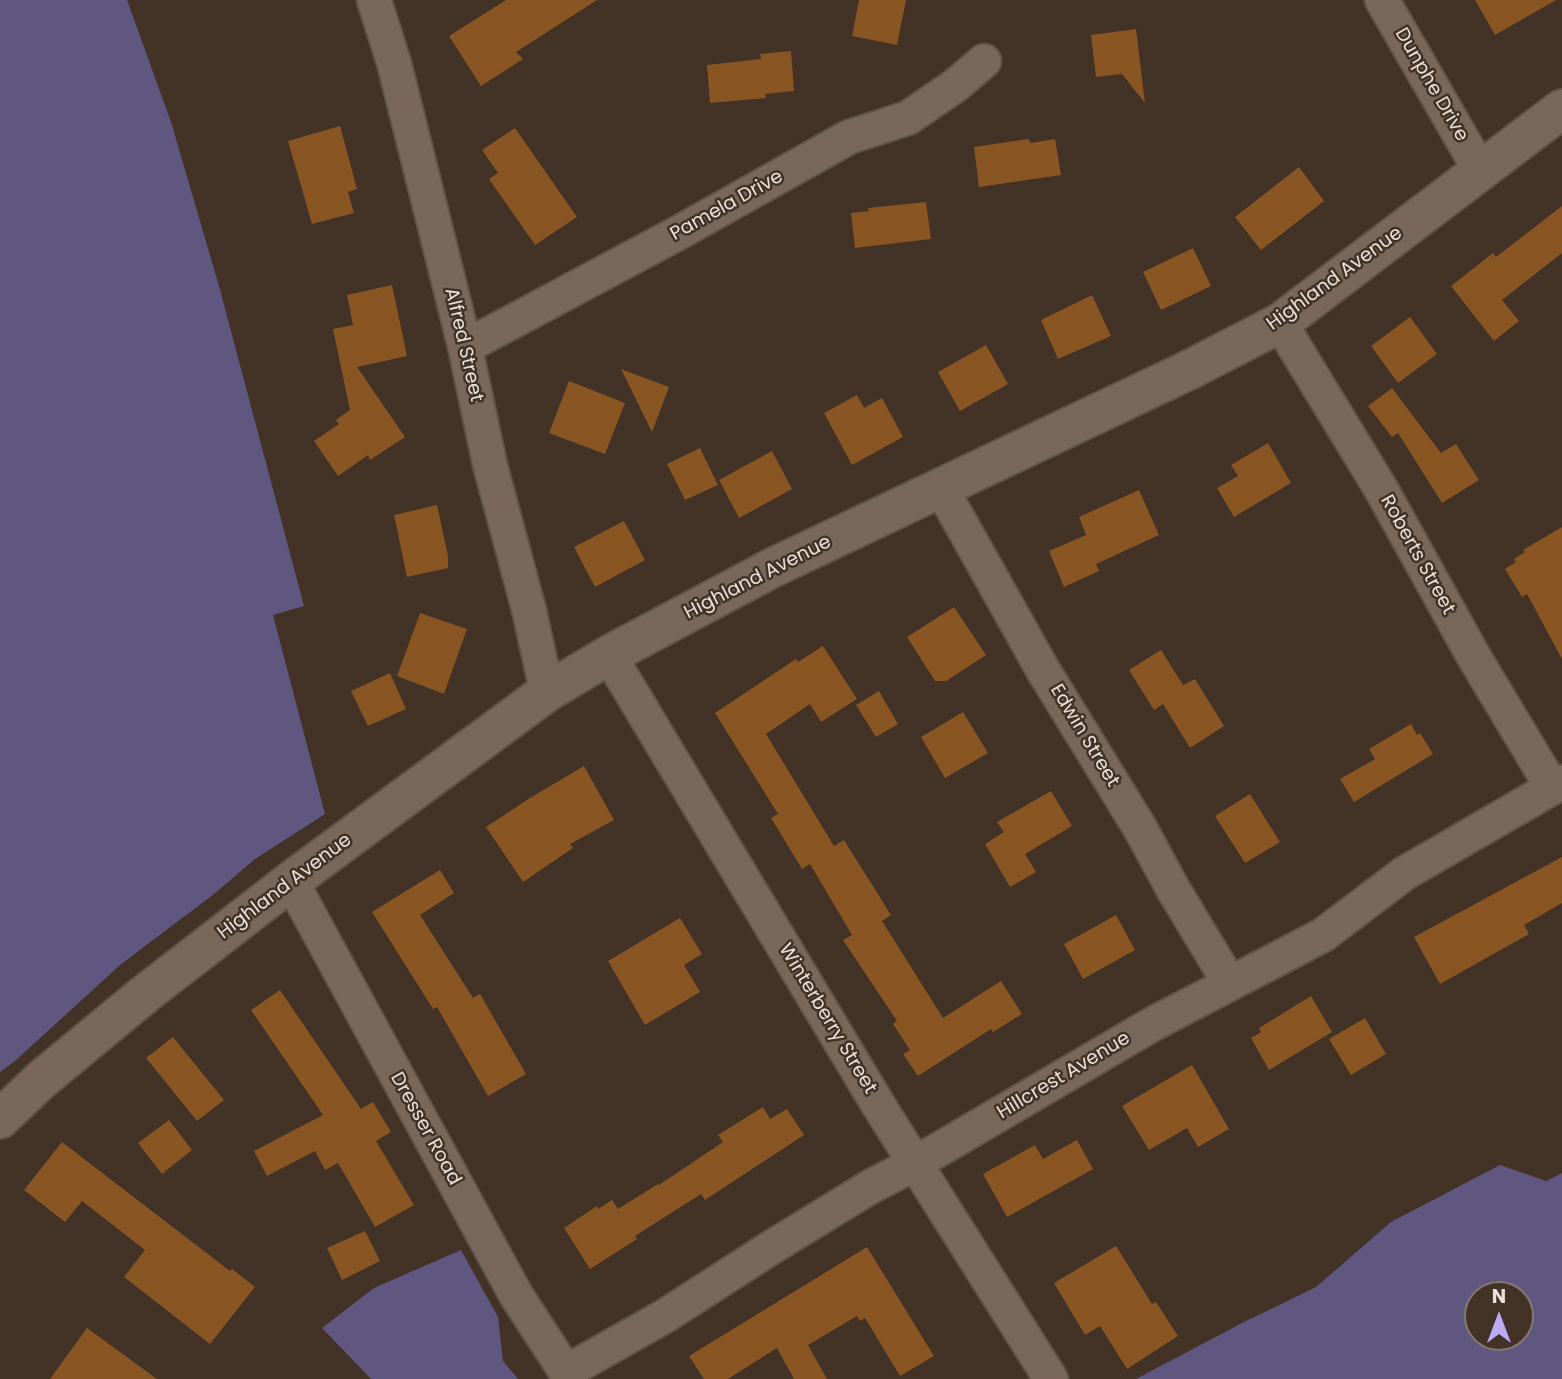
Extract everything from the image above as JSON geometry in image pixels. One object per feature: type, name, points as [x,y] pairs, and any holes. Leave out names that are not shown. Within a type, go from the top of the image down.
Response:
[{"type":"street","name":"Alfred Street","points":[[374,0],[394,64],[465,347],[490,465],[529,610],[547,692]]},
{"type":"street","name":"Dunphe Drive","points":[[1381,0],[1480,170]]},
{"type":"street","name":"Pamela Drive","points":[[465,347],[849,138],[908,118],[956,85],[984,61]]},
{"type":"street","name":"Highland Avenue","points":[[0,1119],[41,1080],[145,993],[290,881],[547,692],[609,655],[772,568],[1189,370],[1279,323],[1562,109]]},
{"type":"street","name":"Roberts Street","points":[[1279,323],[1381,489],[1474,657],[1557,785]]},
{"type":"street","name":"Edwin Street","points":[[941,488],[1043,670],[1140,828],[1173,890],[1229,982]]},
{"type":"street","name":"Winterberry Street","points":[[609,655],[879,1106],[1051,1379]]},
{"type":"street","name":"Hillcrest Avenue","points":[[566,1372],[665,1316],[870,1187],[916,1163],[1151,1025],[1323,934],[1405,873],[1557,785]]},
{"type":"street","name":"Dresser Road","points":[[290,881],[516,1295],[566,1372]]},
{"type":"shaded area","points":[[0,0],[127,0],[171,122],[219,286],[304,606],[273,615],[325,814],[255,859],[214,894],[120,965],[0,1072]]},
{"type":"shaded area","points":[[1500,1165],[1546,1181],[1562,1173],[1562,1379],[1136,1379],[1316,1287],[1391,1222]]},
{"type":"shaded area","points":[[461,1250],[498,1317],[503,1361],[518,1379],[371,1379],[322,1328],[374,1288]]},
{"type":"building","points":[[506,0],[597,0],[516,52],[523,59],[481,86],[449,36]]},
{"type":"building","points":[[859,0],[906,0],[897,45],[852,36]]},
{"type":"building","points":[[1475,0],[1556,0],[1495,35]]},
{"type":"building","points":[[1136,29],[1145,103],[1122,74],[1096,77],[1091,35]]},
{"type":"building","points":[[791,51],[794,91],[765,94],[766,98],[710,103],[707,65],[761,59],[760,54]]},
{"type":"building","points":[[340,126],[357,189],[348,192],[354,213],[312,224],[288,141]]},
{"type":"building","points":[[515,128],[577,217],[535,245],[489,179],[498,173],[482,150]]},
{"type":"building","points":[[1028,139],[1031,143],[1055,139],[1061,175],[979,187],[974,147]]},
{"type":"building","points":[[1299,167],[1324,201],[1261,250],[1235,217]]},
{"type":"building","points":[[926,202],[931,239],[855,248],[851,213],[869,211],[868,208]]},
{"type":"building","points":[[1562,206],[1562,253],[1502,300],[1519,321],[1494,341],[1451,286],[1493,253],[1496,257]]},
{"type":"building","points":[[1193,248],[1211,286],[1161,310],[1143,272]]},
{"type":"building","points":[[392,285],[407,356],[357,367],[405,437],[370,460],[368,455],[338,476],[314,441],[339,424],[336,420],[350,410],[333,329],[353,325],[347,295]]},
{"type":"building","points":[[1092,295],[1111,336],[1058,359],[1041,320]]},
{"type":"building","points":[[1410,317],[1437,354],[1398,383],[1371,346]]},
{"type":"building","points":[[986,345],[1008,384],[960,411],[938,372]]},
{"type":"building","points":[[621,369],[669,387],[652,432]]},
{"type":"building","points":[[569,381],[625,403],[605,454],[549,433]]},
{"type":"building","points":[[1392,388],[1441,453],[1456,444],[1479,480],[1442,503],[1398,433],[1392,437],[1368,406]]},
{"type":"building","points":[[857,395],[864,408],[882,398],[903,437],[852,465],[824,413]]},
{"type":"building","points":[[1268,443],[1291,483],[1234,517],[1217,488],[1238,476],[1231,465]]},
{"type":"building","points":[[700,448],[718,485],[685,500],[667,464]]},
{"type":"building","points":[[772,451],[792,489],[739,518],[719,480]]},
{"type":"building","points":[[1139,490],[1159,535],[1096,564],[1099,571],[1064,587],[1049,551],[1086,535],[1079,517]]},
{"type":"building","points":[[437,505],[448,568],[407,577],[394,515]]},
{"type":"building","points":[[624,521],[645,560],[595,587],[574,547]]},
{"type":"building","points":[[1562,527],[1562,659],[1527,594],[1522,597],[1505,569],[1516,562],[1514,559],[1525,552],[1523,550]]},
{"type":"building","points":[[954,607],[986,655],[946,681],[935,681],[907,637]]},
{"type":"building","points":[[420,613],[467,629],[444,694],[397,676]]},
{"type":"building","points":[[823,646],[857,699],[821,722],[810,704],[766,734],[834,846],[844,840],[891,915],[882,921],[943,1018],[1001,981],[1022,1014],[993,1032],[991,1029],[918,1076],[903,1054],[910,1050],[893,1024],[897,1021],[843,940],[852,935],[810,864],[802,869],[771,818],[778,814],[715,713],[796,659],[798,662]]},
{"type":"building","points":[[1161,650],[1183,685],[1195,679],[1224,726],[1190,748],[1163,704],[1154,710],[1129,670]]},
{"type":"building","points":[[390,673],[406,709],[368,726],[351,691]]},
{"type":"building","points":[[879,691],[898,724],[876,737],[856,705]]},
{"type":"building","points":[[963,712],[988,753],[945,778],[921,737]]},
{"type":"building","points":[[1411,724],[1433,754],[1354,802],[1340,779],[1375,759],[1369,749]]},
{"type":"building","points":[[584,766],[614,820],[570,844],[573,848],[523,882],[486,827]]},
{"type":"building","points":[[1051,791],[1072,826],[1025,854],[1036,872],[1010,887],[985,844],[1004,832],[997,822]]},
{"type":"building","points":[[1250,794],[1280,842],[1245,863],[1215,816]]},
{"type":"building","points":[[1562,857],[1562,903],[1524,925],[1529,934],[1440,984],[1414,937]]},
{"type":"building","points":[[440,870],[454,893],[420,915],[473,998],[480,994],[526,1074],[488,1096],[437,1007],[433,1009],[372,912]]},
{"type":"building","points":[[1116,915],[1135,950],[1083,979],[1064,944]]},
{"type":"building","points":[[680,918],[702,954],[684,965],[700,992],[645,1025],[608,961]]},
{"type":"building","points":[[280,990],[361,1109],[373,1102],[391,1132],[376,1141],[414,1205],[375,1227],[338,1163],[325,1170],[315,1151],[267,1176],[254,1151],[323,1115],[251,1010]]},
{"type":"building","points":[[1311,996],[1332,1032],[1269,1070],[1251,1038],[1261,1032],[1259,1028]]},
{"type":"building","points":[[1365,1018],[1386,1054],[1351,1075],[1329,1039]]},
{"type":"building","points":[[173,1037],[224,1100],[197,1121],[146,1058]]},
{"type":"building","points":[[1192,1065],[1229,1129],[1198,1147],[1187,1128],[1149,1150],[1122,1106]]},
{"type":"building","points":[[763,1107],[770,1119],[787,1109],[804,1135],[705,1200],[701,1194],[635,1236],[637,1239],[590,1269],[564,1228],[597,1206],[598,1209],[612,1200],[618,1209],[659,1185],[723,1142],[718,1135]]},
{"type":"building","points":[[169,1120],[192,1150],[162,1174],[138,1143]]},
{"type":"building","points":[[1077,1140],[1093,1169],[1007,1217],[983,1174],[1035,1145],[1043,1159]]},
{"type":"building","points":[[62,1142],[230,1271],[232,1269],[255,1287],[210,1344],[124,1277],[145,1250],[82,1201],[65,1222],[24,1190]]},
{"type":"building","points":[[365,1231],[380,1261],[342,1280],[327,1248]]},
{"type":"building","points":[[1116,1246],[1152,1304],[1156,1302],[1178,1336],[1127,1369],[1100,1326],[1085,1335],[1054,1283]]},
{"type":"building","points":[[867,1247],[934,1356],[900,1376],[865,1318],[860,1321],[857,1316],[808,1345],[827,1379],[794,1379],[777,1348],[728,1379],[704,1379],[689,1356]]},
{"type":"building","points":[[87,1328],[157,1379],[50,1379]]}]
